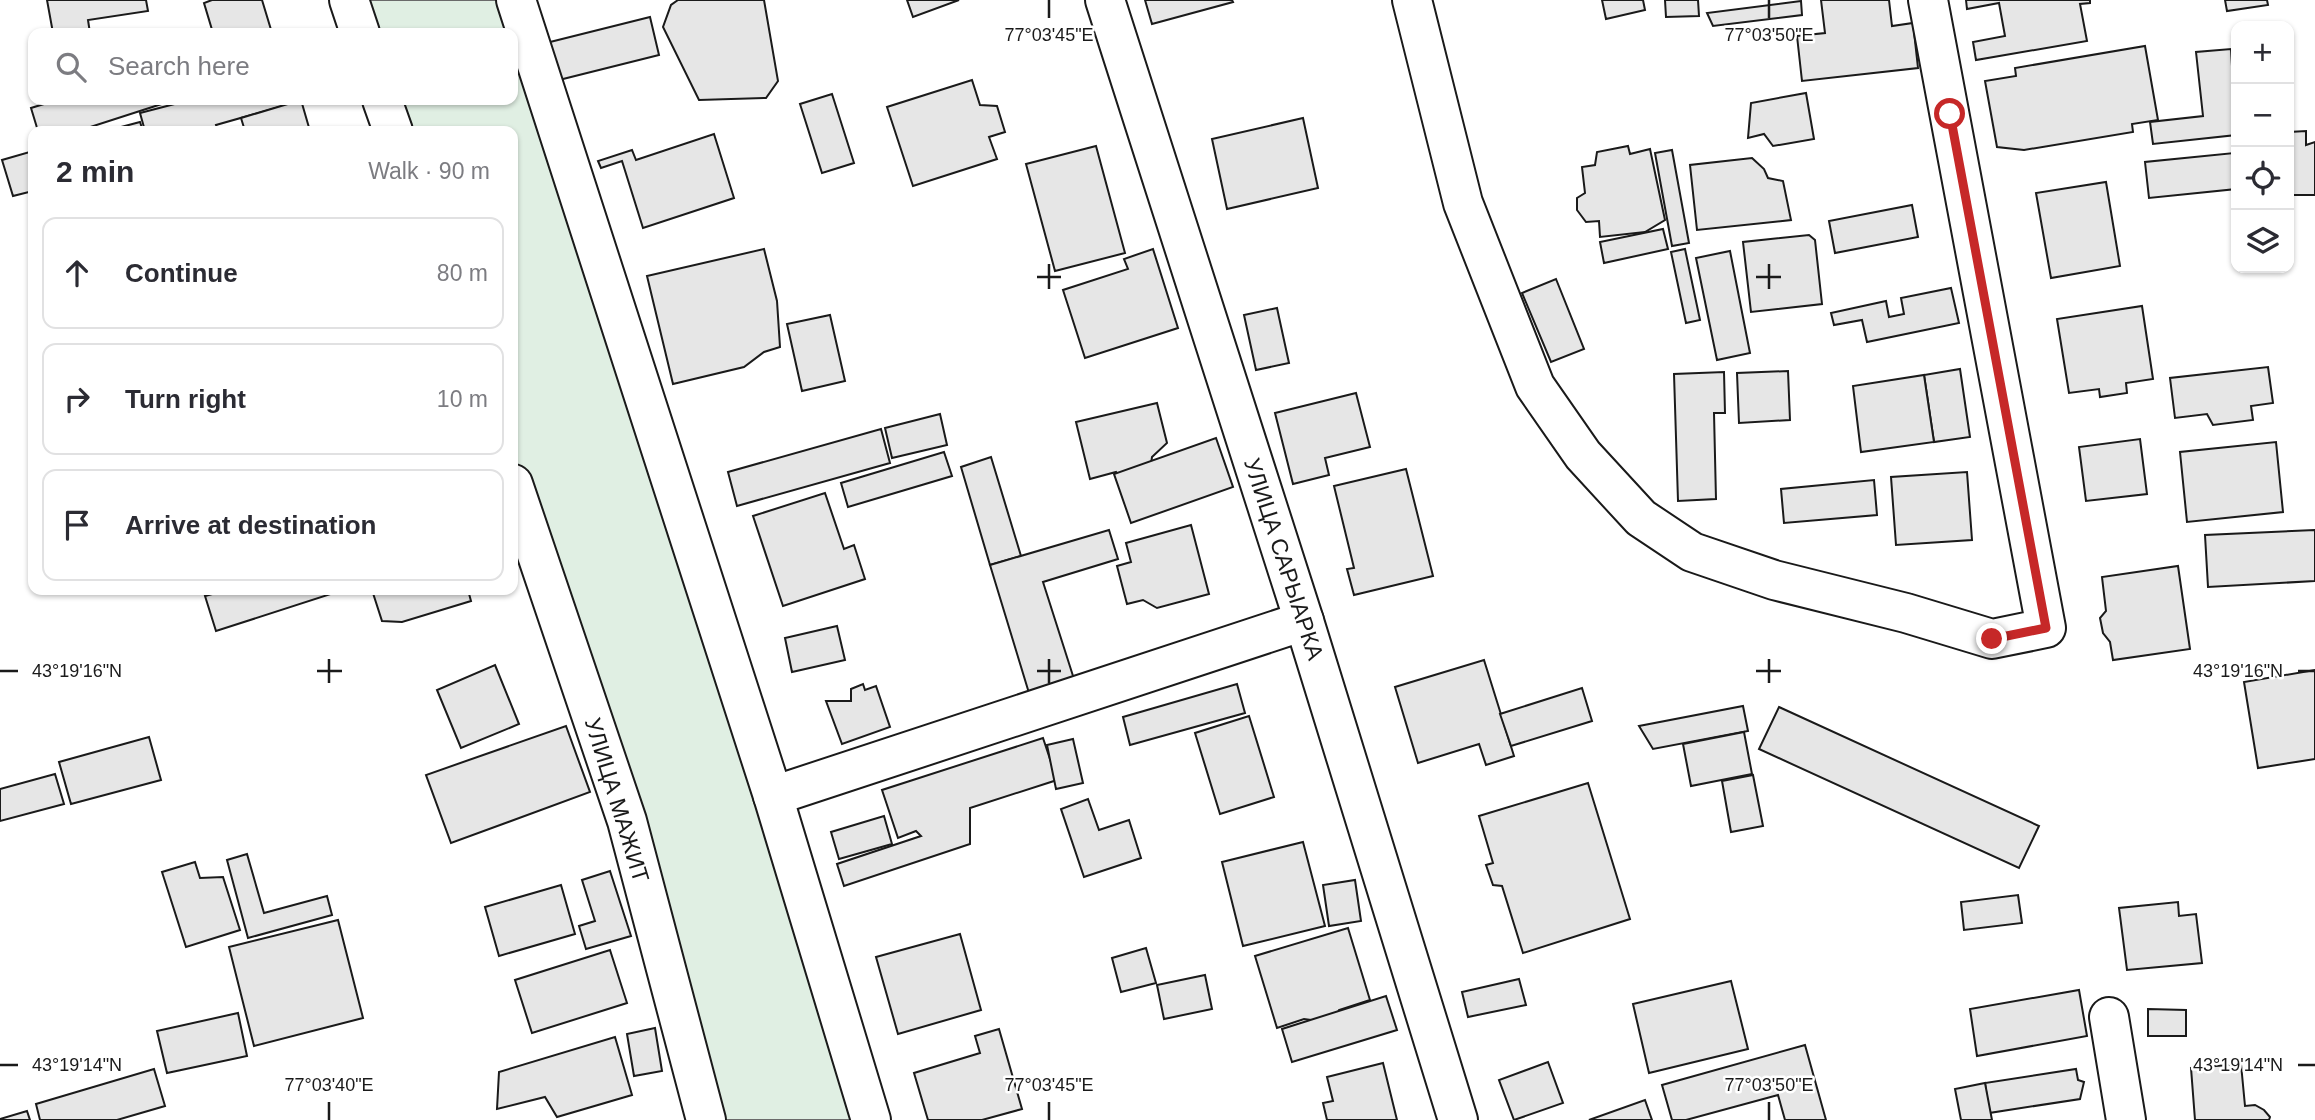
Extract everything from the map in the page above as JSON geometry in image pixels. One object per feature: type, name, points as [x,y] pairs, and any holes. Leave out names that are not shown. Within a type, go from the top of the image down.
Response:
[{"type":"street","points":[[349,0],[358,28]]},
{"type":"street","points":[[516,0],[773,796],[871,1120]]},
{"type":"street","name":"УЛИЦА САРЫАРКА","points":[[1105,0],[1304,621],[1458,1120]]},
{"type":"street","points":[[1412,0],[1463,203],[1535,386],[1583,454],[1608,482],[1641,518],[1692,552],[1774,580],[1906,613],[1992,639],[2046,628],[1928,0]]},
{"type":"street","points":[[384,105],[391,126]]},
{"type":"street","name":"УЛИЦА МАЖИТ","points":[[518,499],[627,821],[706,1120]]},
{"type":"street","points":[[773,796],[1304,621]]},
{"type":"street","points":[[2109,1017],[2126,1120]]},
{"type":"green space","points":[[352,0],[525,0],[871,1120],[697,1120],[518,506],[518,126],[393,126],[387,105],[518,105],[518,28],[361,28]]},
{"type":"building","points":[[47,0],[146,0],[148,11],[88,20],[89,28],[52,28]]},
{"type":"building","points":[[212,0],[262,0],[270,28],[212,28],[204,3]]},
{"type":"building","points":[[678,0],[764,0],[778,81],[766,98],[699,100],[663,27],[671,5]]},
{"type":"building","points":[[907,0],[959,0],[913,17]]},
{"type":"building","points":[[1145,0],[1232,0],[1233,2],[1152,24]]},
{"type":"building","points":[[1602,0],[1643,0],[1645,10],[1606,19]]},
{"type":"building","points":[[1665,0],[1698,0],[1699,16],[1666,17]]},
{"type":"building","points":[[1821,0],[1889,0],[1892,26],[1913,23],[1918,68],[1802,81],[1797,36],[1825,33]]},
{"type":"building","points":[[1966,0],[2090,0],[2090,3],[2080,4],[2087,41],[1976,60],[1973,42],[2005,36],[1999,3],[1967,9]]},
{"type":"building","points":[[2225,0],[2267,0],[2268,5],[2227,11]]},
{"type":"building","points":[[1801,1],[1802,15],[1713,26],[1707,13]]},
{"type":"building","points":[[650,17],[659,55],[559,80],[550,42]]},
{"type":"building","points":[[2145,46],[2158,120],[2132,124],[2133,132],[2024,150],[1997,147],[1985,81],[2016,76],[2015,68]]},
{"type":"building","points":[[2231,49],[2231,136],[2153,144],[2150,122],[2203,116],[2196,52]]},
{"type":"building","points":[[972,80],[980,105],[997,106],[1005,132],[989,137],[997,159],[913,186],[887,107]]},
{"type":"building","points":[[1806,93],[1814,139],[1773,146],[1764,134],[1748,138],[1751,103]]},
{"type":"building","points":[[832,94],[854,163],[822,173],[800,104]]},
{"type":"building","points":[[41,105],[159,105],[93,126],[36,126],[31,108]]},
{"type":"building","points":[[171,105],[286,105],[216,126],[144,126],[140,113]]},
{"type":"building","points":[[284,105],[302,105],[309,126],[243,126],[241,118]]},
{"type":"building","points":[[1303,118],[1318,188],[1227,209],[1212,139]]},
{"type":"building","points":[[140,122],[141,126],[125,126]]},
{"type":"building","points":[[2306,131],[2306,145],[2315,142],[2315,195],[2294,195],[2294,132]]},
{"type":"building","points":[[714,134],[734,198],[643,228],[622,161],[601,168],[598,161],[632,150],[636,160]]},
{"type":"building","points":[[1096,146],[1125,253],[1055,271],[1026,164]]},
{"type":"building","points":[[1628,146],[1630,154],[1650,149],[1665,220],[1645,232],[1600,237],[1599,221],[1586,222],[1577,210],[1577,198],[1585,193],[1582,167],[1595,165],[1597,152]]},
{"type":"building","points":[[1672,150],[1689,243],[1672,246],[1655,153]]},
{"type":"building","points":[[28,152],[28,192],[13,196],[2,160]]},
{"type":"building","points":[[2231,153],[2231,190],[2149,198],[2145,162]]},
{"type":"building","points":[[1752,158],[1764,169],[1768,178],[1783,181],[1791,220],[1697,230],[1690,165]]},
{"type":"building","points":[[2106,182],[2120,266],[2051,278],[2036,193]]},
{"type":"building","points":[[1912,205],[1918,237],[1835,253],[1829,221]]},
{"type":"building","points":[[1663,229],[1668,249],[1604,263],[1600,242]]},
{"type":"building","points":[[1809,235],[1815,240],[1822,304],[1751,312],[1743,242]]},
{"type":"building","points":[[764,249],[777,301],[780,347],[764,352],[744,367],[673,384],[647,276]]},
{"type":"building","points":[[1153,249],[1178,328],[1085,358],[1063,290],[1128,269],[1124,259]]},
{"type":"building","points":[[1685,249],[1700,320],[1686,323],[1671,252]]},
{"type":"building","points":[[1730,251],[1750,353],[1717,360],[1696,258]]},
{"type":"building","points":[[1556,279],[1584,349],[1551,362],[1522,293]]},
{"type":"building","points":[[1951,288],[1959,323],[1867,342],[1862,320],[1834,325],[1831,313],[1886,301],[1889,317],[1904,314],[1901,298]]},
{"type":"building","points":[[2142,306],[2153,379],[2126,383],[2127,393],[2100,397],[2099,389],[2069,393],[2057,319]]},
{"type":"building","points":[[1277,308],[1289,363],[1256,370],[1244,315]]},
{"type":"building","points":[[830,315],[845,381],[802,391],[787,324]]},
{"type":"building","points":[[2268,367],[2273,403],[2251,406],[2253,420],[2213,425],[2207,414],[2175,418],[2170,378]]},
{"type":"building","points":[[1960,369],[1970,437],[1934,442],[1924,375]]},
{"type":"building","points":[[1788,371],[1790,420],[1739,423],[1737,373]]},
{"type":"building","points":[[1724,372],[1725,413],[1714,413],[1716,499],[1678,501],[1674,374]]},
{"type":"building","points":[[1924,375],[1934,442],[1861,452],[1853,386]]},
{"type":"building","points":[[1356,393],[1370,447],[1325,458],[1329,475],[1293,484],[1275,413]]},
{"type":"building","points":[[1157,403],[1167,443],[1152,457],[1148,484],[1137,490],[1124,484],[1116,472],[1090,479],[1076,422]]},
{"type":"building","points":[[940,414],[947,445],[892,458],[885,428]]},
{"type":"building","points":[[881,429],[890,463],[737,506],[728,472]]},
{"type":"building","points":[[1216,438],[1233,487],[1131,523],[1114,474]]},
{"type":"building","points":[[2140,439],[2147,494],[2086,501],[2079,447]]},
{"type":"building","points":[[2276,442],[2283,512],[2187,522],[2180,452]]},
{"type":"building","points":[[944,452],[952,476],[848,507],[841,483]]},
{"type":"building","points":[[991,457],[1021,556],[990,565],[961,467]]},
{"type":"building","points":[[1406,469],[1433,576],[1354,595],[1347,569],[1354,568],[1334,486]]},
{"type":"building","points":[[1967,472],[1972,540],[1896,545],[1891,477]]},
{"type":"building","points":[[1874,480],[1877,515],[1784,523],[1781,489]]},
{"type":"building","points":[[825,493],[844,549],[854,545],[865,579],[783,606],[753,516]]},
{"type":"building","points":[[1191,525],[1209,594],[1157,608],[1143,600],[1127,604],[1117,566],[1131,562],[1126,543]]},
{"type":"building","points":[[1109,530],[1118,559],[1043,582],[1074,679],[1029,693],[990,565]]},
{"type":"building","points":[[2315,530],[2315,581],[2208,587],[2205,535]]},
{"type":"building","points":[[2178,566],[2190,649],[2113,660],[2110,642],[2103,633],[2100,618],[2106,611],[2102,577]]},
{"type":"building","points":[[209,595],[328,595],[216,631],[205,596]]},
{"type":"building","points":[[374,595],[469,595],[471,601],[402,622],[382,621]]},
{"type":"building","points":[[837,626],[845,660],[792,672],[785,638]]},
{"type":"building","points":[[1484,660],[1514,756],[1486,765],[1479,744],[1418,763],[1395,687]]},
{"type":"building","points":[[495,665],[519,724],[461,748],[437,690]]},
{"type":"building","points":[[2315,670],[2315,759],[2258,768],[2244,682]]},
{"type":"building","points":[[863,684],[865,690],[876,686],[890,727],[842,744],[826,701],[851,701],[851,689]]},
{"type":"building","points":[[1237,684],[1245,713],[1130,745],[1123,717]]},
{"type":"building","points":[[1582,688],[1592,721],[1511,746],[1500,714]]},
{"type":"building","points":[[1743,706],[1748,731],[1653,749],[1639,726]]},
{"type":"building","points":[[1779,707],[2039,826],[2019,868],[1759,749]]},
{"type":"building","points":[[1249,716],[1274,797],[1220,814],[1195,733]]},
{"type":"building","points":[[566,726],[590,792],[451,843],[426,775]]},
{"type":"building","points":[[1744,732],[1752,774],[1691,786],[1683,744]]},
{"type":"building","points":[[149,737],[161,780],[71,804],[59,762]]},
{"type":"building","points":[[1043,738],[1057,780],[970,808],[970,844],[844,886],[837,864],[921,836],[916,831],[898,838],[882,790]]},
{"type":"building","points":[[1073,739],[1083,783],[1056,789],[1047,745]]},
{"type":"building","points":[[55,774],[64,804],[0,821],[0,789]]},
{"type":"building","points":[[1753,775],[1763,826],[1731,832],[1722,781]]},
{"type":"building","points":[[1588,783],[1630,919],[1523,953],[1502,886],[1493,885],[1486,865],[1493,863],[1479,816]]},
{"type":"building","points":[[1088,799],[1099,830],[1129,820],[1141,858],[1084,877],[1061,809]]},
{"type":"building","points":[[884,816],[892,844],[839,859],[831,832]]},
{"type":"building","points":[[1303,842],[1325,926],[1243,946],[1222,862]]},
{"type":"building","points":[[247,854],[264,913],[327,896],[332,915],[248,938],[227,860]]},
{"type":"building","points":[[195,862],[200,878],[223,877],[240,930],[186,947],[162,872]]},
{"type":"building","points":[[610,871],[631,936],[586,949],[579,926],[595,921],[582,880]]},
{"type":"building","points":[[1355,880],[1361,921],[1329,926],[1323,885]]},
{"type":"building","points":[[561,885],[575,934],[499,956],[485,907]]},
{"type":"building","points":[[2018,895],[2022,923],[1964,930],[1961,902]]},
{"type":"building","points":[[2178,902],[2179,916],[2196,914],[2202,963],[2127,970],[2119,908]]},
{"type":"building","points":[[338,920],[363,1018],[254,1046],[229,947]]},
{"type":"building","points":[[1348,928],[1370,1000],[1339,1010],[1336,1017],[1326,1022],[1304,1019],[1277,1028],[1255,956]]},
{"type":"building","points":[[960,934],[981,1010],[898,1034],[876,957]]},
{"type":"building","points":[[1146,948],[1156,983],[1121,992],[1112,958]]},
{"type":"building","points":[[610,950],[627,1003],[532,1033],[515,980]]},
{"type":"building","points":[[1205,975],[1212,1009],[1164,1019],[1157,985]]},
{"type":"building","points":[[1519,979],[1526,1005],[1468,1017],[1462,992]]},
{"type":"building","points":[[1731,981],[1748,1049],[1649,1073],[1633,1004]]},
{"type":"building","points":[[2079,990],[2087,1036],[1977,1056],[1970,1009]]},
{"type":"building","points":[[1386,996],[1397,1030],[1292,1062],[1282,1029]]},
{"type":"building","points":[[2148,1009],[2186,1010],[2186,1036],[2148,1036]]},
{"type":"building","points":[[238,1013],[247,1056],[167,1073],[157,1031]]},
{"type":"building","points":[[655,1028],[662,1071],[634,1076],[627,1034]]},
{"type":"building","points":[[999,1029],[1022,1109],[982,1120],[928,1120],[914,1073],[980,1053],[975,1036]]},
{"type":"building","points":[[615,1037],[632,1095],[557,1117],[545,1097],[497,1109],[499,1072]]},
{"type":"building","points":[[1805,1045],[1826,1120],[1785,1120],[1778,1095],[1686,1120],[1672,1120],[1662,1085]]},
{"type":"building","points":[[1548,1062],[1563,1103],[1514,1120],[1499,1080]]},
{"type":"building","points":[[1383,1063],[1397,1120],[1327,1120],[1323,1103],[1333,1101],[1327,1077]]},
{"type":"building","points":[[2241,1064],[2245,1106],[2255,1105],[2264,1110],[2270,1117],[2269,1120],[2195,1120],[2191,1068]]},
{"type":"building","points":[[154,1069],[165,1106],[117,1120],[40,1120],[36,1104]]},
{"type":"building","points":[[2076,1069],[2078,1080],[2084,1082],[2080,1099],[1989,1113],[1985,1083]]},
{"type":"building","points":[[1985,1083],[1992,1120],[1961,1120],[1955,1089]]},
{"type":"building","points":[[1645,1100],[1652,1120],[1589,1120]]},
{"type":"building","points":[[27,1111],[30,1120],[0,1120],[0,1119]]},
{"type":"route","points":[[1950,114],[2046,628],[1992,639]]}]
